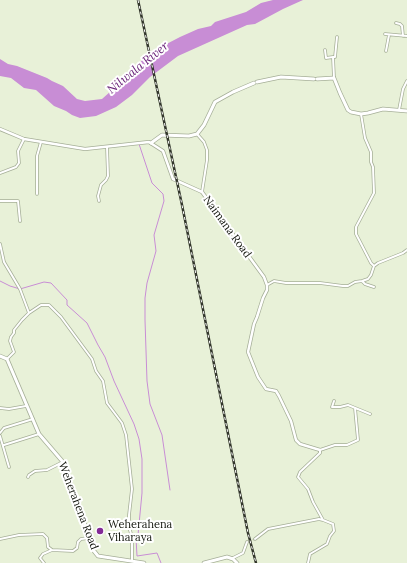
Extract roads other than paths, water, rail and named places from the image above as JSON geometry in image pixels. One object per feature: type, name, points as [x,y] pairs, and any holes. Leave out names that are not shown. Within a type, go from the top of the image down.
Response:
[{"type":"main road","points":[[151,143],[162,135],[189,136],[197,134],[204,125],[215,102],[256,82],[281,77],[315,79],[334,78],[348,110],[354,114],[383,109],[407,111]]},
{"type":"main road","points":[[0,356],[8,359]]},
{"type":"main road","name":"Weherahena Road","points":[[8,359],[33,418],[38,434],[63,462],[94,551],[98,556],[144,563]]},
{"type":"main road","points":[[204,563],[227,556],[237,563]]},
{"type":"street","points":[[396,23],[402,26],[403,36]]},
{"type":"street","points":[[385,34],[407,36]]},
{"type":"street","points":[[386,51],[389,35]]},
{"type":"street","points":[[326,50],[326,58],[336,57],[337,37]]},
{"type":"street","points":[[333,57],[334,78]]},
{"type":"street","points":[[399,110],[403,89],[407,81]]},
{"type":"street","points":[[361,114],[365,138],[372,152],[371,162],[373,167],[374,193],[356,227],[356,234],[374,266]]},
{"type":"street","points":[[0,129],[24,139],[85,149],[151,143]]},
{"type":"street","points":[[197,134],[204,142],[207,150],[202,192]]},
{"type":"street","points":[[0,173],[16,167],[19,164],[18,151],[24,139]]},
{"type":"street","points":[[37,194],[37,156],[42,141]]},
{"type":"street","name":"Naimana Road","points":[[151,143],[164,151],[173,179],[202,192],[268,285]]},
{"type":"street","points":[[99,201],[98,196],[101,185],[108,176],[107,147]]},
{"type":"street","points":[[0,201],[18,201],[20,221]]},
{"type":"street","points":[[0,244],[4,262],[20,289],[29,313]]},
{"type":"street","points":[[355,408],[358,440],[347,445],[335,445],[320,450],[300,444],[296,440],[291,422],[279,396],[276,391],[266,389],[258,377],[248,352],[254,324],[268,285],[274,281],[286,283],[320,283],[343,286],[368,278],[371,275],[374,266],[378,263],[407,250]]},
{"type":"street","points":[[362,281],[365,284],[374,287]]},
{"type":"street","points":[[8,359],[14,352],[10,341],[14,330],[29,313],[41,305],[50,305],[61,317],[92,359],[96,371],[102,381],[108,403],[122,423],[126,435],[132,489],[129,515],[129,527],[132,537],[132,561]]},
{"type":"street","points":[[334,401],[332,407],[340,408],[348,406],[370,414]]},
{"type":"street","points":[[0,408],[9,409],[28,406]]},
{"type":"street","points":[[9,467],[0,434],[4,428],[33,418]]},
{"type":"street","points":[[4,445],[38,434]]},
{"type":"street","points":[[320,450],[320,453],[300,472],[298,477],[308,489],[323,520]]},
{"type":"street","points":[[28,477],[35,471],[47,470],[63,462]]},
{"type":"street","points":[[255,539],[268,529],[319,519],[333,524],[334,531],[327,544],[310,554],[308,563]]},
{"type":"street","points":[[0,539],[19,535],[43,534],[47,538],[48,547],[52,550]]},
{"type":"street","points":[[44,563],[40,558],[43,554],[52,550],[73,551],[77,548],[78,542],[81,539],[89,538]]},
{"type":"street","points":[[233,559],[243,552],[248,542]]},
{"type":"water","name":"Nilwala River","points":[[273,0],[303,0],[255,24],[247,25],[178,56],[150,77],[132,95],[116,107],[96,116],[80,118],[72,115],[54,106],[36,90],[24,88],[11,78],[0,76],[0,59],[8,64],[47,78],[63,86],[77,99],[85,101],[102,99],[153,51],[198,29],[211,26],[215,22],[246,12],[261,3]]},
{"type":"waterway","points":[[139,144],[152,183],[163,194],[164,201],[154,235],[156,251],[147,283],[145,320],[147,381],[150,404],[162,435],[170,490]]},
{"type":"waterway","points":[[0,281],[20,289],[44,282],[51,283],[67,300],[67,305],[87,323],[105,357],[139,439],[142,459],[142,493],[138,535],[136,538],[137,556],[157,553],[161,563]]},
{"type":"tunnel","points":[[247,542],[255,539]]},
{"type":"railway","points":[[138,0],[182,205],[248,533],[256,563]]},
{"type":"place","name":"Weherahena Viharaya","points":[[100,531]]}]
